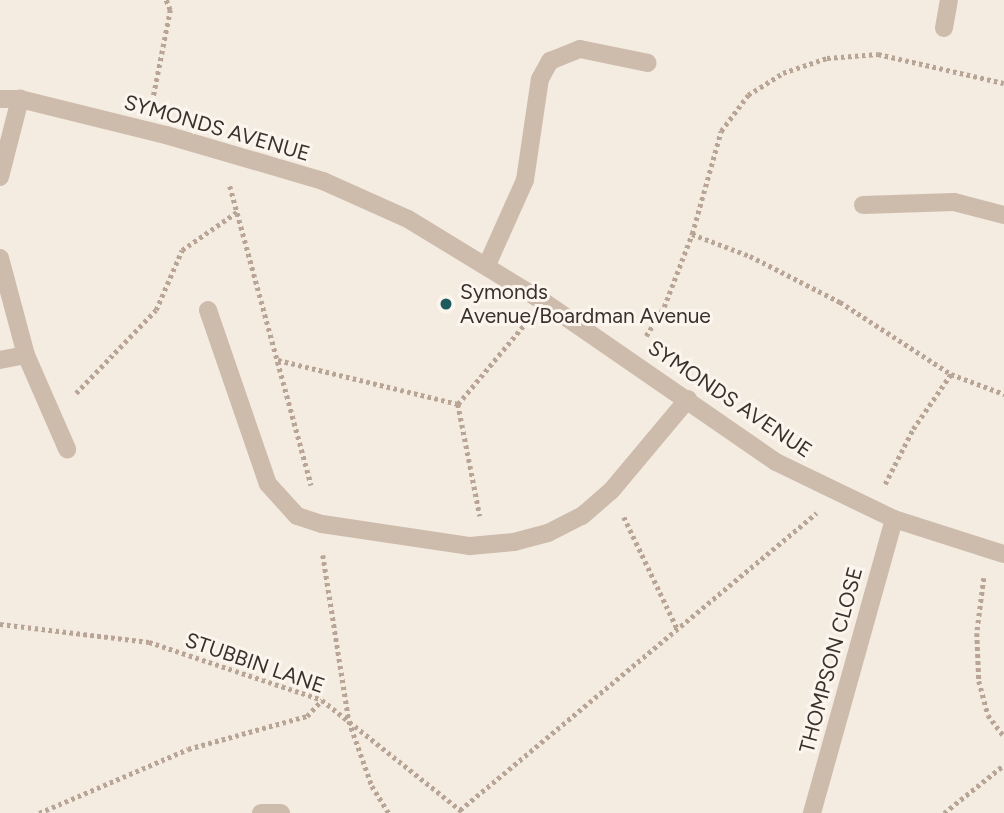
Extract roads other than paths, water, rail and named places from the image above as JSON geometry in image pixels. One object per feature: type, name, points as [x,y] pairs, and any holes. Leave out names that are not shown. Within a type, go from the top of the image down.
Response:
[{"type":"street","points":[[944,28],[948,0]]},
{"type":"street","points":[[487,265],[524,180],[540,79],[550,61],[580,49],[648,63]]},
{"type":"street","name":"SYMONDS AVENUE","points":[[0,99],[20,99],[221,151],[323,181],[408,219],[544,302],[776,462],[894,519],[996,552]]},
{"type":"street","points":[[0,177],[20,99]]},
{"type":"street","points":[[863,205],[954,202],[1004,215]]},
{"type":"street","points":[[0,258],[26,355],[67,449]]},
{"type":"street","points":[[208,310],[268,484],[297,516],[322,524],[486,545],[548,533],[582,516],[611,491],[688,399]]},
{"type":"street","points":[[0,360],[26,355]]},
{"type":"street","name":"THOMPSON CLOSE","points":[[812,813],[894,519]]},
{"type":"street","points":[[261,813],[281,813]]},
{"type":"place","name":"Symonds Avenue/Boardman Avenue","points":[[446,304]]}]
